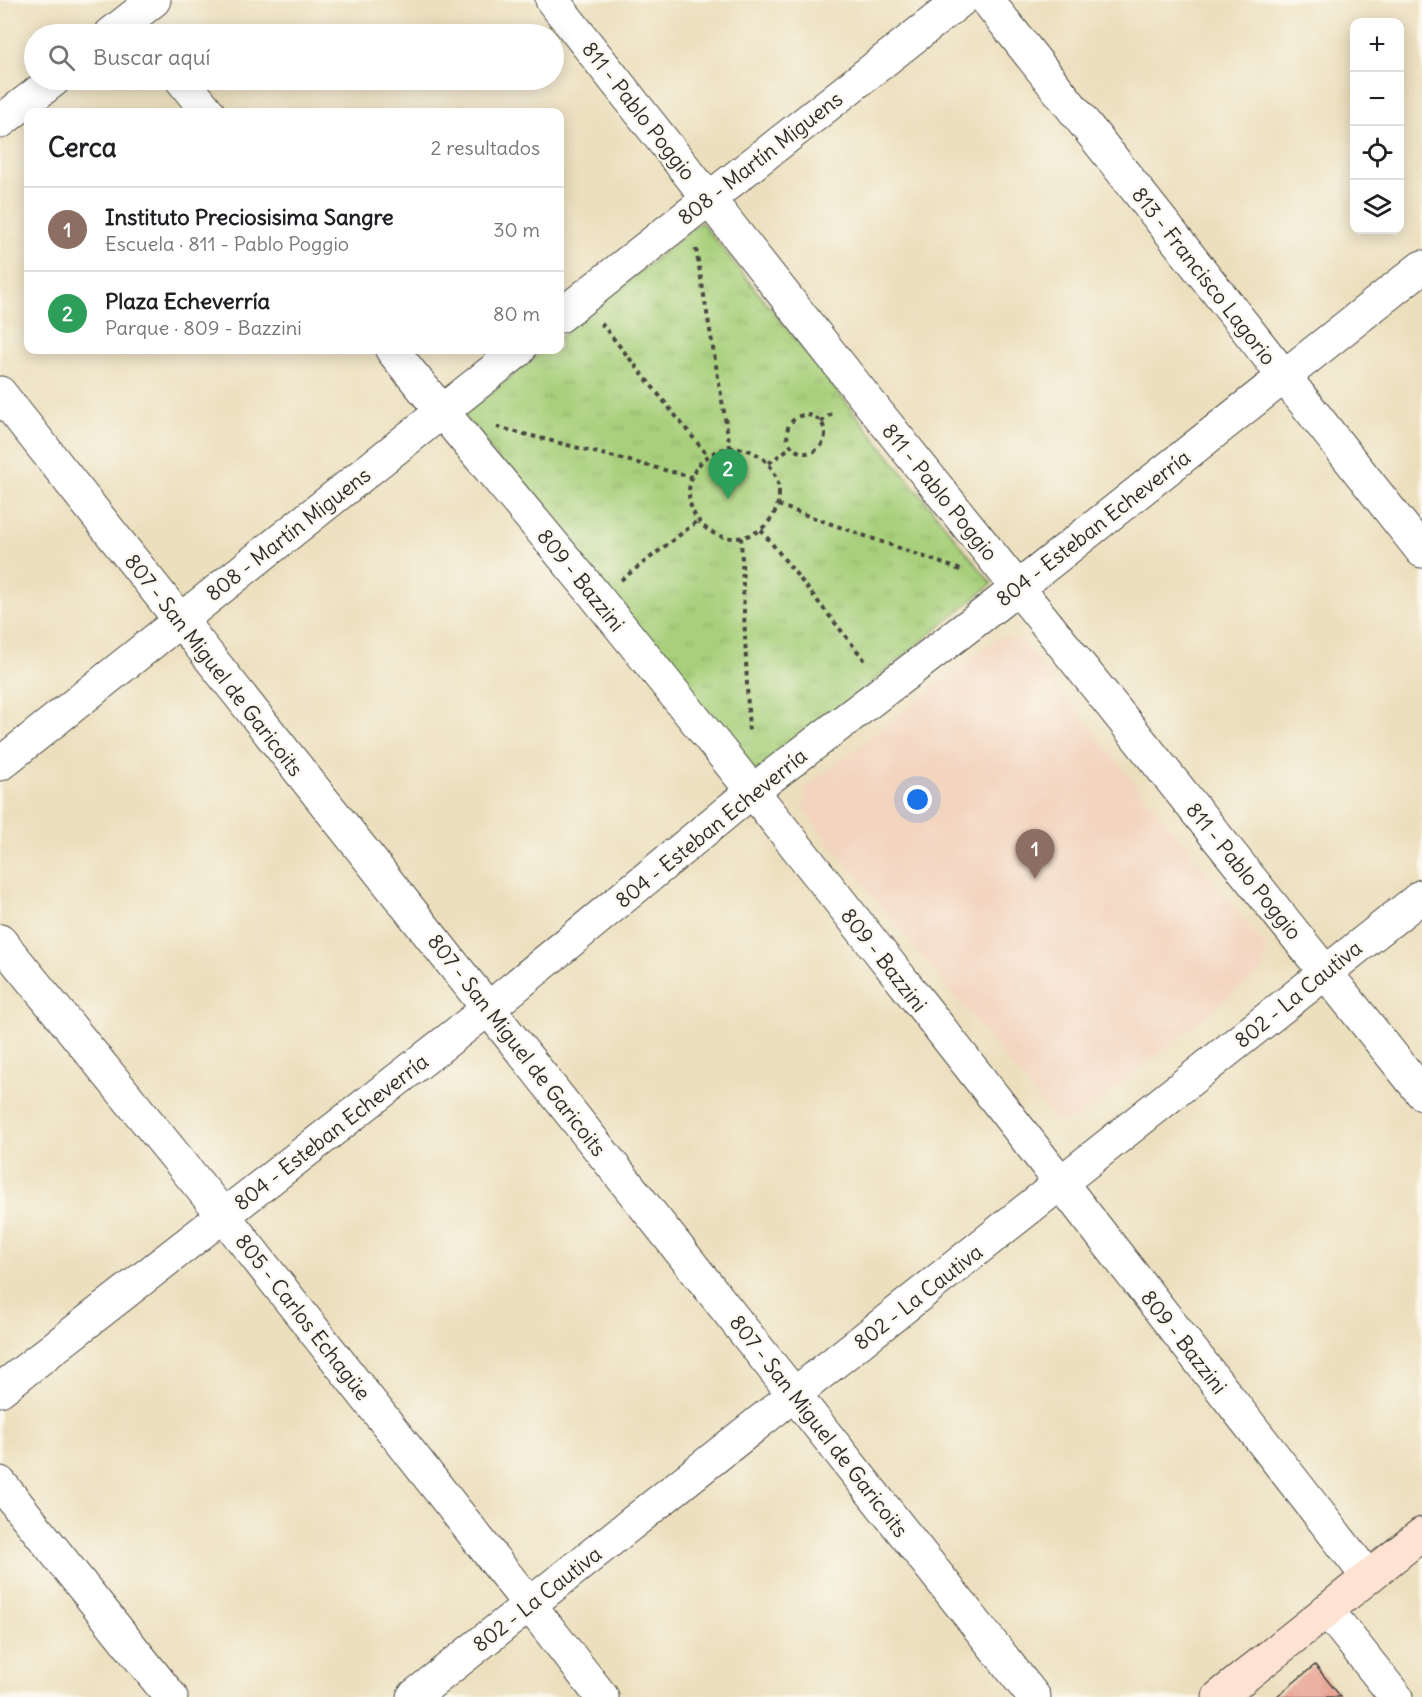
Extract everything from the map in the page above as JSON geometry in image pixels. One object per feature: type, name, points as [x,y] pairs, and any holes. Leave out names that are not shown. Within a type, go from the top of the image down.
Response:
[{"type":"main road","points":[[1219,1697],[1422,1534]]},
{"type":"street","name":"811 - Pablo Poggio","points":[[552,0],[698,205],[1017,587],[1422,1094]]},
{"type":"street","name":"808 - Martín Miguens","points":[[571,307],[961,0]]},
{"type":"street","name":"813 - Francisco Lagorio","points":[[987,0],[1422,551]]},
{"type":"street","points":[[0,122],[41,90]]},
{"type":"street","points":[[190,90],[205,108]]},
{"type":"street","name":"804 - Esteban Echeverría","points":[[0,1390],[488,1009],[752,792],[887,689],[1422,267]]},
{"type":"street","name":"809 - Bazzini","points":[[396,354],[441,412],[597,597],[752,792],[1368,1577]]},
{"type":"street","name":"808 - Martín Miguens","points":[[0,764],[514,354]]},
{"type":"street","name":"807 - San Miguel de Garicoits","points":[[0,393],[178,621],[1034,1697]]},
{"type":"street","name":"802 - La Cautiva","points":[[412,1697],[1422,896]]},
{"type":"street","name":"805 - Carlos Echagüe","points":[[0,941],[224,1216],[602,1697]]},
{"type":"street","points":[[0,1483],[171,1697]]},
{"type":"street","points":[[1327,1610],[1396,1697]]},
{"type":"path","points":[[698,205],[730,447]]},
{"type":"path","points":[[571,307],[708,456]]},
{"type":"path","points":[[805,415],[821,422],[826,434],[817,450],[805,453],[792,446],[787,431],[793,420],[805,415]]},
{"type":"path","points":[[487,424],[692,477]]},
{"type":"path","points":[[769,463],[792,446]]},
{"type":"path","points":[[730,447],[746,448],[769,463],[777,475],[780,490],[778,505],[772,519],[761,530],[741,537],[718,535],[699,520],[690,504],[689,490],[692,477],[708,456],[730,447]]},
{"type":"path","points":[[778,505],[964,571]]},
{"type":"path","points":[[597,597],[699,520]]},
{"type":"path","points":[[761,530],[887,689]]},
{"type":"path","points":[[741,537],[752,792]]},
{"type":"shaded area","points":[[998,638],[1019,638],[1267,949],[1264,969],[1074,1121],[1054,1119],[803,810],[806,787]]},
{"type":"green space","points":[[701,222],[992,584],[755,777],[463,415],[539,354],[564,354],[564,334]]},
{"type":"building","points":[[1315,1665],[1341,1697],[1276,1697]]},
{"type":"place","name":"Plaza Echeverría","points":[[728,499]]},
{"type":"place","name":"Instituto Preciosisima Sangre","points":[[1035,879]]}]
